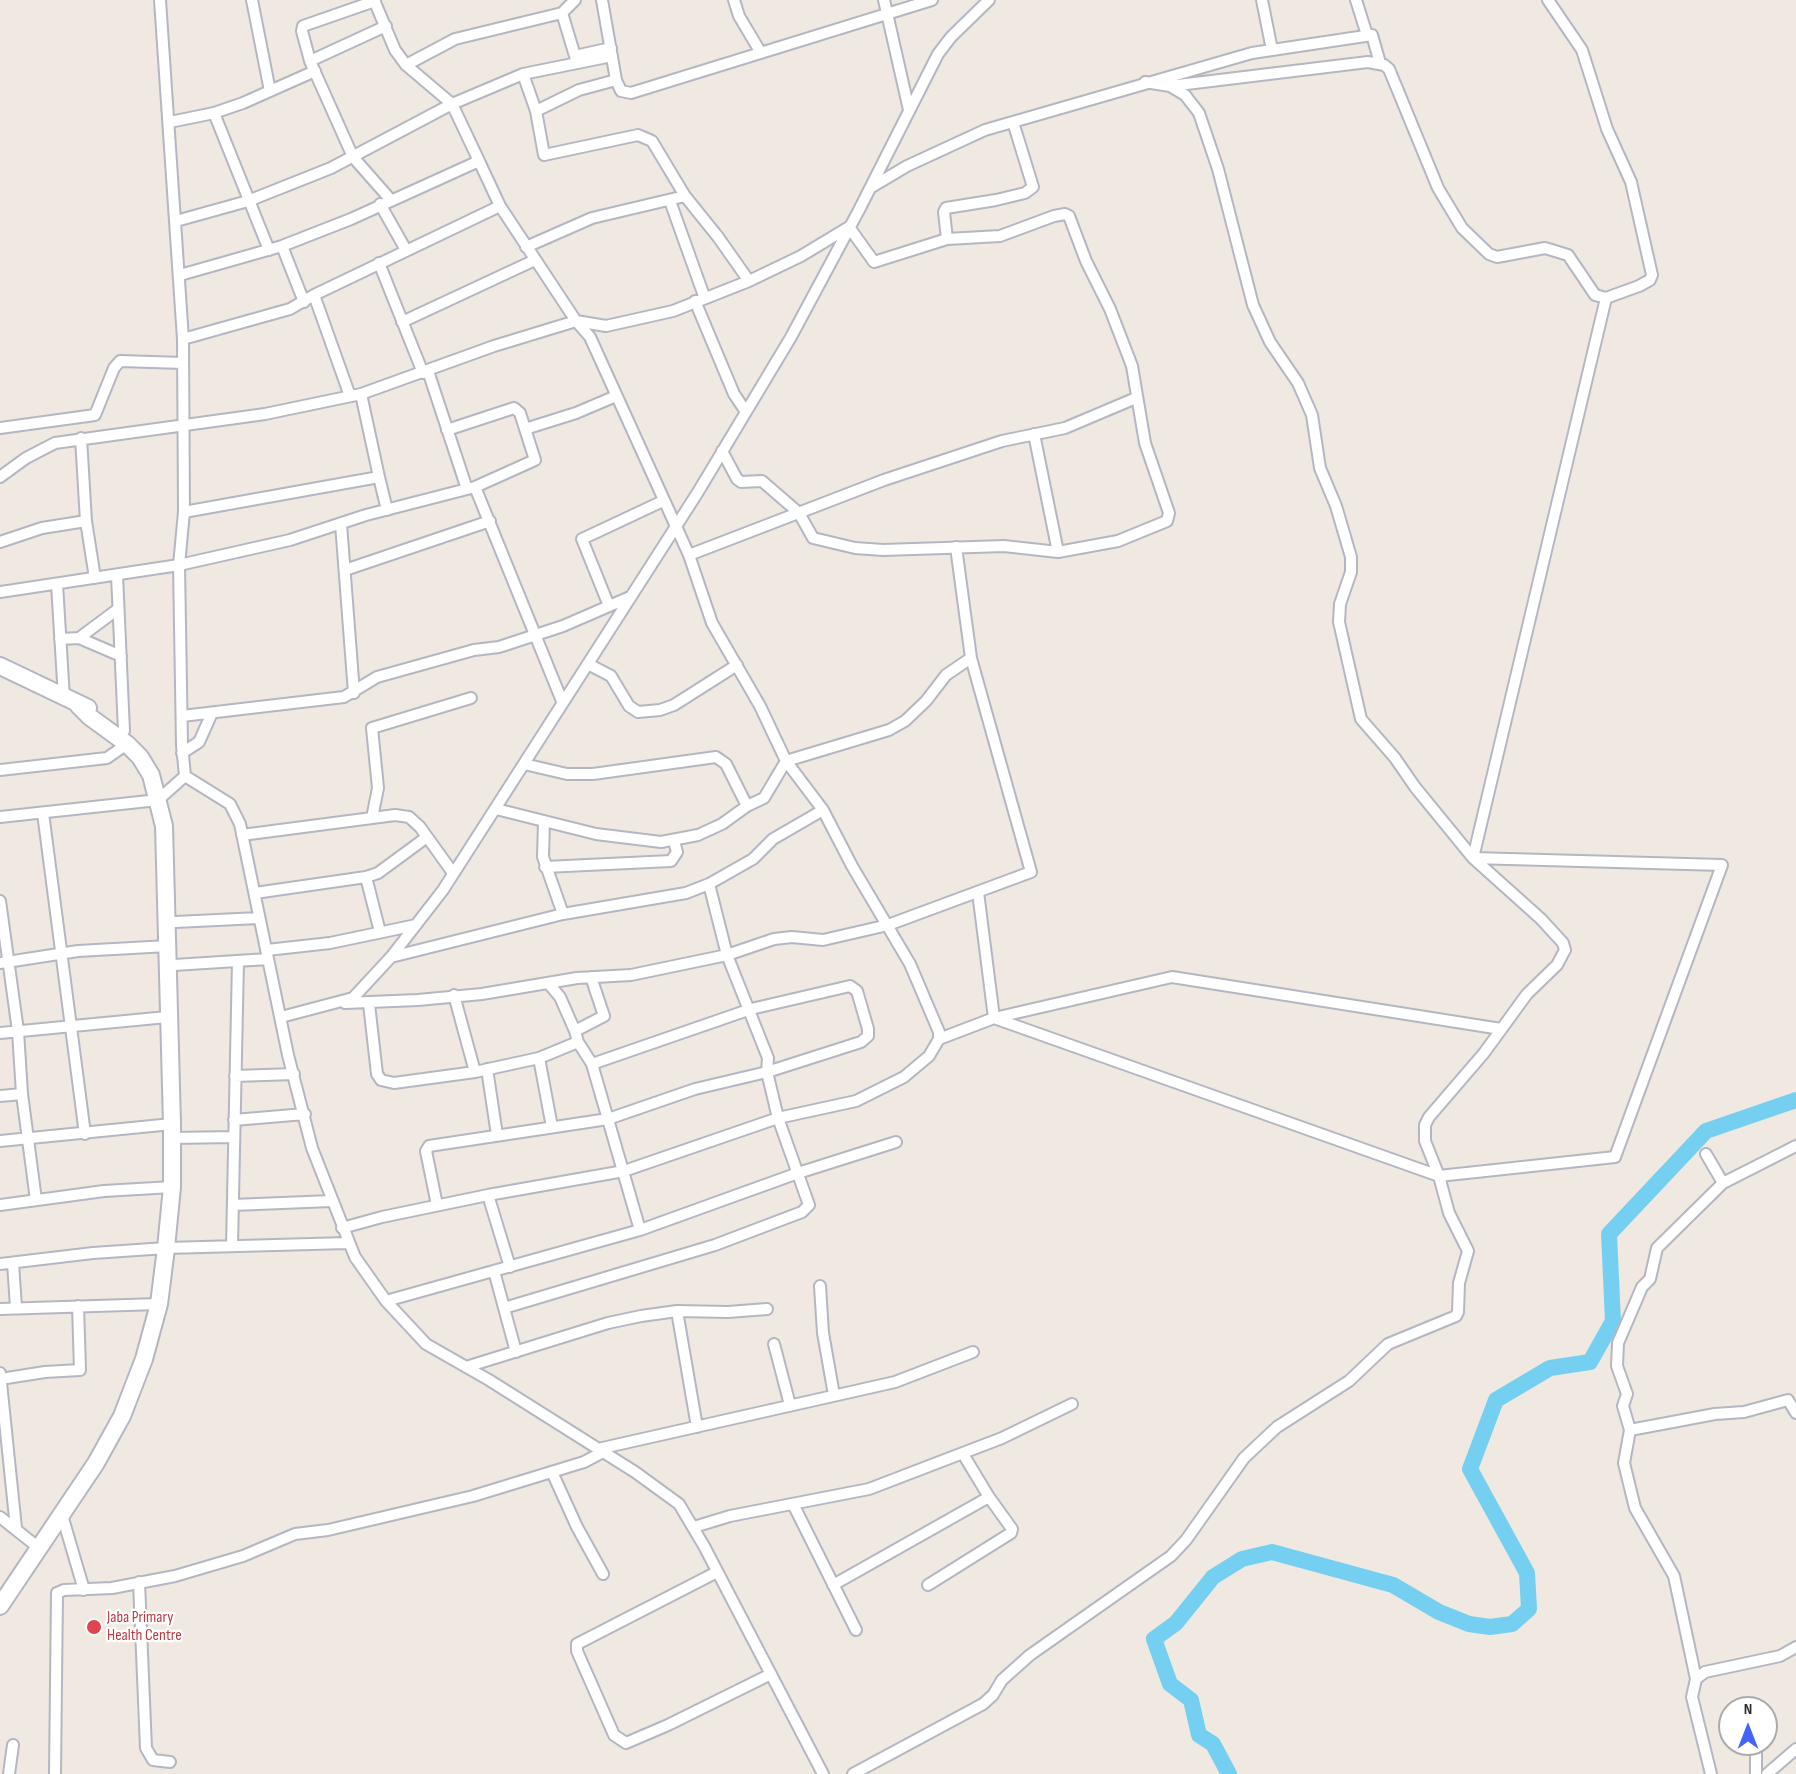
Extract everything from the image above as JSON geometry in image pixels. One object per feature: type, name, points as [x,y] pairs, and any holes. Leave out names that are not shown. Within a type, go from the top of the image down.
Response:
[{"type":"main road","points":[[0,666],[71,701],[90,717],[126,737],[162,795],[175,854],[175,1050],[171,1066]]},
{"type":"main road","points":[[0,1606],[8,1583],[39,1548],[62,1515],[122,1416],[144,1359],[159,1304],[171,1187],[172,1131],[171,1066],[167,1017],[166,860],[162,795]]},
{"type":"street","points":[[160,0],[177,221],[183,339],[184,512],[179,565],[183,753],[186,776]]},
{"type":"street","points":[[252,0],[270,91]]},
{"type":"street","points":[[406,65],[455,39],[562,13],[575,0]]},
{"type":"street","points":[[602,0],[616,81],[621,91],[631,93],[932,0]]},
{"type":"street","points":[[734,0],[740,16],[761,53]]},
{"type":"street","points":[[884,0],[909,110]]},
{"type":"street","points":[[281,1017],[342,1003],[353,998],[391,957],[453,873],[723,451],[790,337],[870,188],[938,54],[951,37],[989,0]]},
{"type":"street","points":[[1263,0],[1272,50]]},
{"type":"street","points":[[1356,0],[1367,35]]},
{"type":"street","points":[[1145,82],[1170,86],[1368,62],[1380,63],[1389,69],[1438,188],[1462,228],[1489,254],[1497,257],[1545,248],[1568,255],[1595,295],[1606,298],[1639,286],[1650,280],[1652,275],[1631,182],[1607,129],[1582,50],[1548,0]]},
{"type":"street","points":[[342,1228],[437,1205],[624,1171],[778,1118],[856,1101],[894,1082],[928,1056],[939,1039],[939,1032],[910,964],[852,866],[823,810],[786,761],[737,665],[712,623],[688,555],[590,337],[576,321],[500,206],[452,104],[406,65],[395,50],[375,1],[303,26],[302,32],[312,66],[353,157],[385,202],[406,250]]},
{"type":"street","points":[[562,13],[575,56],[612,52]]},
{"type":"street","points":[[170,122],[214,113],[270,91],[386,26]]},
{"type":"street","points":[[870,188],[907,166],[985,129],[1013,123],[1145,82],[1252,53],[1328,44],[1367,35],[1375,37],[1380,63]]},
{"type":"street","points":[[177,221],[248,201],[353,157],[452,104],[523,74],[612,52]]},
{"type":"street","points":[[523,74],[536,111],[544,155],[638,135],[648,138],[685,196],[749,281]]},
{"type":"street","points":[[536,111],[579,90],[616,81]]},
{"type":"street","points":[[853,1774],[983,1704],[993,1695],[1002,1680],[1030,1655],[1171,1556],[1186,1540],[1244,1458],[1277,1427],[1350,1381],[1388,1344],[1456,1316],[1459,1283],[1468,1251],[1449,1213],[1439,1176],[1425,1141],[1425,1125],[1527,994],[1557,965],[1565,950],[1563,943],[1541,919],[1473,858],[1415,788],[1395,758],[1361,719],[1339,622],[1340,604],[1351,573],[1351,557],[1336,506],[1320,468],[1312,415],[1298,383],[1270,342],[1253,305],[1218,169],[1199,113],[1185,95],[1170,86]]},
{"type":"street","points":[[214,113],[269,250]]},
{"type":"street","points":[[947,239],[944,212],[946,208],[1025,193],[1032,187],[1013,123]]},
{"type":"street","points":[[180,275],[282,246],[351,219],[479,161]]},
{"type":"street","points":[[526,247],[592,218],[685,196]]},
{"type":"street","points":[[670,201],[700,299],[734,394],[746,412]]},
{"type":"street","points":[[183,339],[304,302],[379,263],[500,206]]},
{"type":"street","points":[[723,451],[737,480],[762,481],[799,513],[813,537],[837,545],[883,550],[1004,546],[1058,552],[1118,541],[1162,523],[1168,517],[1145,443],[1132,366],[1070,216],[1065,214],[1054,216],[1000,236],[947,239],[874,262],[849,227]]},
{"type":"street","points":[[0,477],[26,458],[55,443],[265,414],[356,395],[505,342],[576,321],[606,326],[674,311],[749,281],[801,256],[849,227]]},
{"type":"street","points":[[282,246],[304,302]]},
{"type":"street","points":[[402,322],[535,260]]},
{"type":"street","points":[[379,263],[471,488],[490,521],[562,701]]},
{"type":"street","points":[[314,295],[356,395],[387,510]]},
{"type":"street","points":[[1473,858],[1606,298]]},
{"type":"street","points":[[0,428],[95,415],[114,368],[120,361],[183,363]]},
{"type":"street","points":[[525,429],[576,413],[616,396]]},
{"type":"street","points":[[688,555],[884,480],[1002,441],[1065,428],[1136,398]]},
{"type":"street","points":[[0,592],[179,565],[290,540],[387,510],[471,488],[535,460],[520,413],[514,408],[447,430]]},
{"type":"street","points":[[1034,434],[1058,552]]},
{"type":"street","points":[[81,438],[86,522],[95,578]]},
{"type":"street","points":[[184,512],[379,477]]},
{"type":"street","points":[[609,606],[582,539],[663,501]]},
{"type":"street","points":[[345,570],[490,521]]},
{"type":"street","points":[[0,542],[42,528],[86,522]]},
{"type":"street","points":[[341,524],[354,693]]},
{"type":"street","points":[[342,1003],[369,1004],[549,984],[591,977],[631,975],[727,955],[774,939],[792,937],[823,940],[888,925],[1031,872],[971,658],[956,548]]},
{"type":"street","points":[[0,770],[107,758],[126,737],[117,575]]},
{"type":"street","points":[[57,584],[60,639],[71,701]]},
{"type":"street","points":[[182,716],[344,697],[377,677],[535,635],[631,597]]},
{"type":"street","points":[[79,638],[118,609]]},
{"type":"street","points":[[60,639],[79,638],[121,656]]},
{"type":"street","points":[[496,809],[626,840],[674,841],[722,824],[747,806],[764,798],[786,761],[897,725],[926,701],[946,675],[971,658]]},
{"type":"street","points":[[588,664],[611,676],[628,706],[638,712],[660,710],[674,705],[737,665]]},
{"type":"street","points":[[372,818],[378,788],[372,728],[471,698]]},
{"type":"street","points":[[183,753],[199,742],[212,713]]},
{"type":"street","points":[[524,764],[567,774],[585,775],[716,757],[726,764],[747,806]]},
{"type":"street","points":[[0,817],[43,813],[162,795],[186,776]]},
{"type":"street","points":[[186,776],[230,804],[242,834],[312,1148],[348,1243],[362,1269],[386,1301],[426,1344],[601,1451],[679,1504],[694,1527],[823,1774]]},
{"type":"street","points":[[391,957],[563,914],[686,893],[709,884],[753,859],[772,839],[823,810]]},
{"type":"street","points":[[43,813],[84,1134]]},
{"type":"street","points":[[242,834],[395,815],[409,817],[453,873]]},
{"type":"street","points":[[544,821],[545,867],[563,914]]},
{"type":"street","points":[[255,893],[366,877],[378,873],[427,837]]},
{"type":"street","points":[[545,867],[671,861],[677,852],[674,841]]},
{"type":"street","points":[[994,1018],[1439,1176],[1615,1156],[1722,865],[1473,858]]},
{"type":"street","points":[[366,877],[380,932]]},
{"type":"street","points":[[504,1308],[715,1245],[802,1212],[810,1205],[778,1118],[766,1072],[768,1058],[751,1009],[727,955],[709,884]]},
{"type":"street","points":[[978,892],[994,1018]]},
{"type":"street","points":[[0,901],[4,963],[18,1031],[22,1094],[36,1200]]},
{"type":"street","points":[[175,922],[260,918]]},
{"type":"street","points":[[174,965],[238,961],[416,925]]},
{"type":"street","points":[[4,963],[61,953],[168,946]]},
{"type":"street","points":[[232,1246],[238,961]]},
{"type":"street","points":[[369,1004],[377,1074],[381,1080],[394,1083],[475,1072],[539,1058],[604,1016],[591,977]]},
{"type":"street","points":[[939,1039],[994,1018],[1172,977],[1501,1029]]},
{"type":"street","points":[[549,984],[560,997],[576,1036],[592,1064],[640,1230]]},
{"type":"street","points":[[437,1205],[426,1148],[608,1119],[694,1089],[766,1072],[861,1042],[867,1036],[868,1029],[854,987],[751,1009],[592,1064]]},
{"type":"street","points":[[454,995],[475,1072]]},
{"type":"street","points":[[0,1033],[167,1017]]},
{"type":"street","points":[[539,1058],[552,1127]]},
{"type":"street","points":[[488,1069],[497,1136]]},
{"type":"street","points":[[235,1076],[294,1074]]},
{"type":"street","points":[[0,1096],[22,1094]]},
{"type":"street","points":[[234,1120],[304,1114]]},
{"type":"street","points":[[0,1141],[84,1134],[172,1131],[234,1137]]},
{"type":"street","points":[[386,1301],[640,1230],[798,1173],[896,1142]]},
{"type":"street","points":[[1711,1774],[1692,1697],[1696,1679],[1674,1576],[1635,1508],[1624,1463],[1630,1430],[1623,1406],[1627,1394],[1617,1366],[1618,1343],[1642,1287],[1650,1279],[1657,1248],[1723,1183],[1796,1146]]},
{"type":"street","points":[[1706,1154],[1723,1183]]},
{"type":"street","points":[[0,1205],[104,1191],[171,1187]]},
{"type":"street","points":[[488,1195],[510,1267]]},
{"type":"street","points":[[233,1205],[331,1201]]},
{"type":"street","points":[[0,1264],[93,1253],[166,1248],[348,1243]]},
{"type":"street","points":[[12,1263],[16,1307]]},
{"type":"street","points":[[494,1271],[516,1352]]},
{"type":"street","points":[[820,1286],[823,1333],[834,1395]]},
{"type":"street","points":[[0,1309],[159,1304]]},
{"type":"street","points":[[0,1379],[45,1372],[80,1371],[78,1306]]},
{"type":"street","points":[[466,1367],[608,1323],[677,1311],[728,1312],[766,1309]]},
{"type":"street","points":[[677,1311],[697,1427]]},
{"type":"street","points":[[774,1344],[790,1406]]},
{"type":"street","points":[[55,1774],[55,1602],[57,1593],[64,1590],[84,1590],[175,1576],[243,1556],[295,1534],[327,1530],[462,1498],[584,1462],[601,1451],[896,1382],[973,1352]]},
{"type":"street","points":[[0,1373],[16,1528]]},
{"type":"street","points":[[1630,1430],[1714,1414],[1744,1412],[1788,1400],[1796,1413]]},
{"type":"street","points":[[694,1527],[730,1516],[869,1490],[963,1454],[1072,1404]]},
{"type":"street","points":[[928,1585],[1011,1533],[1012,1529],[963,1454]]},
{"type":"street","points":[[552,1472],[577,1527],[603,1574]]},
{"type":"street","points":[[833,1586],[989,1497]]},
{"type":"street","points":[[793,1504],[856,1630]]},
{"type":"street","points":[[62,1515],[84,1590]]},
{"type":"street","points":[[0,1517],[39,1548]]},
{"type":"street","points":[[717,1572],[580,1640],[577,1644],[577,1651],[614,1736],[626,1743],[771,1674]]},
{"type":"street","points":[[139,1582],[146,1748],[153,1760],[170,1762]]},
{"type":"street","points":[[1696,1679],[1705,1672],[1780,1656],[1796,1647]]},
{"type":"street","points":[[9,1774],[13,1745]]},
{"type":"street","points":[[1767,1774],[1796,1749]]},
{"type":"street","points":[[1756,1756],[1756,1774]]},
{"type":"waterway","points":[[1229,1774],[1213,1744],[1199,1735],[1191,1700],[1170,1684],[1154,1639],[1176,1623],[1213,1577],[1242,1559],[1272,1552],[1393,1585],[1439,1612],[1469,1624],[1490,1627],[1512,1624],[1529,1609],[1527,1573],[1470,1469],[1496,1400],[1550,1368],[1590,1362],[1613,1321],[1609,1234],[1706,1131],[1796,1100]]},
{"type":"place","name":"Jaba Primary Health Centre","points":[[94,1627]]}]
